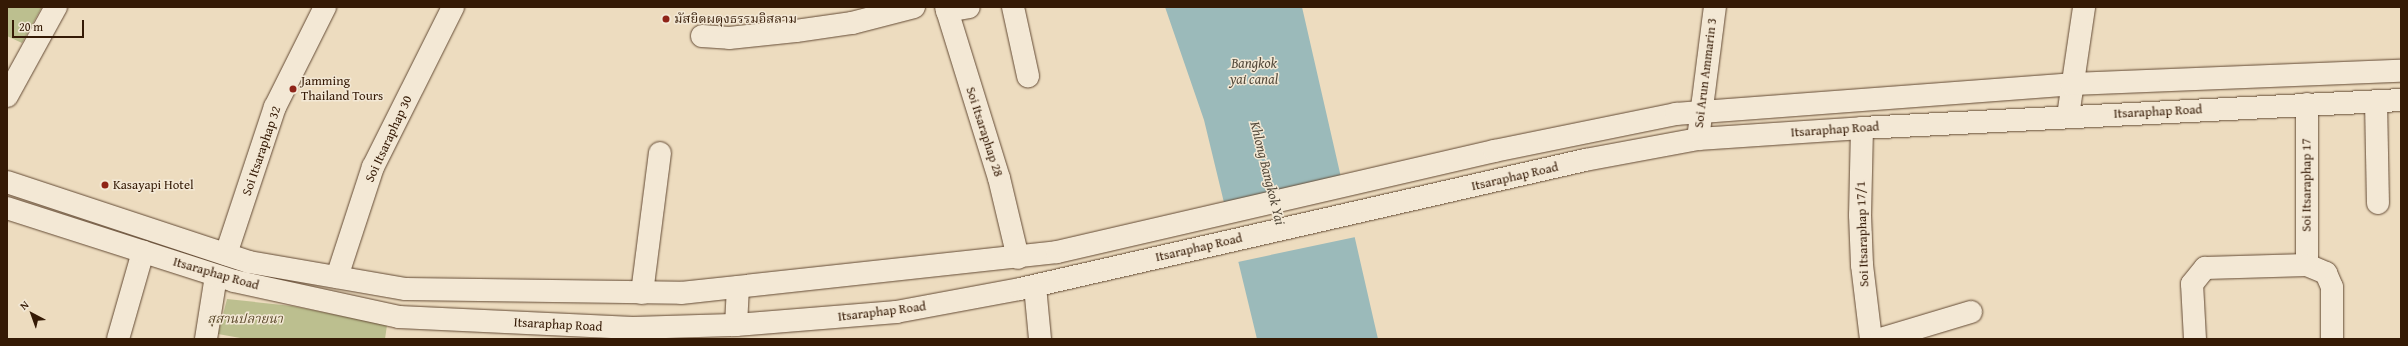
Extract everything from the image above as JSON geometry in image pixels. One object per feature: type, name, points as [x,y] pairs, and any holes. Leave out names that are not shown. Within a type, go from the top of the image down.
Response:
[{"type":"main road","points":[[7,96],[56,7]]},
{"type":"main road","name":"Soi Itsaraphap 32","points":[[226,254],[275,108],[325,7]]},
{"type":"main road","name":"Soi Itsaraphap 30","points":[[337,277],[373,167],[453,7]]},
{"type":"main road","points":[[702,36],[729,38],[796,31],[852,23],[914,7]]},
{"type":"main road","points":[[946,9],[969,7]]},
{"type":"main road","points":[[1013,7],[1028,76]]},
{"type":"main road","name":"Soi Arun Ammarin 3","points":[[1698,139],[1700,112],[1715,7]]},
{"type":"main road","points":[[2068,116],[2071,84],[2084,7]]},
{"type":"main road","name":"Soi Itsaraphap 28","points":[[946,9],[999,178],[1018,258]]},
{"type":"main road","points":[[7,182],[249,262],[406,289],[680,293],[1018,258],[1057,252],[1494,151],[1676,114],[2071,84],[2401,71]]},
{"type":"main road","name":"Itsaraphap Road","points":[[7,208],[216,276],[399,317],[633,328],[736,325],[896,312],[1044,283],[1585,160],[1698,139],[2068,116],[2401,100]]},
{"type":"main road","points":[[2376,101],[2378,203]]},
{"type":"main road","name":"Soi Itsaraphap 17","points":[[2307,104],[2307,265]]},
{"type":"main road","name":"Soi Itsaraphap 17/1","points":[[1862,128],[1860,215],[1862,265],[1871,339]]},
{"type":"main road","points":[[642,292],[660,153]]},
{"type":"main road","points":[[118,339],[143,252]]},
{"type":"main road","points":[[2195,339],[2192,284],[2205,268],[2307,265],[2326,273],[2332,287],[2332,339]]},
{"type":"main road","points":[[206,339],[216,276]]},
{"type":"main road","points":[[1040,339],[1044,283]]},
{"type":"main road","points":[[736,325],[738,287]]},
{"type":"main road","points":[[1881,339],[1971,312]]},
{"type":"green space","points":[[7,7],[42,7],[22,43],[7,36]]},
{"type":"green space","name":"สุสานปลายนา","points":[[227,299],[292,306],[387,325],[385,339],[246,339],[218,334]]},
{"type":"water","name":"Bangkok yai canal","points":[[1165,7],[1302,7],[1378,339],[1257,339],[1204,120]]},
{"type":"pier","points":[[1344,177],[1357,237],[1234,263],[1222,203]]},
{"type":"place","name":"มัสยิดผดุงธรรมอิสลาม","points":[[666,19]]},
{"type":"place","name":"Jamming Thailand Tours","points":[[293,89]]},
{"type":"place","name":"Kasayapi Hotel","points":[[105,185]]},
{"type":"water label","name":"Khlong Bangkok Yai","points":[[1268,173]]}]
